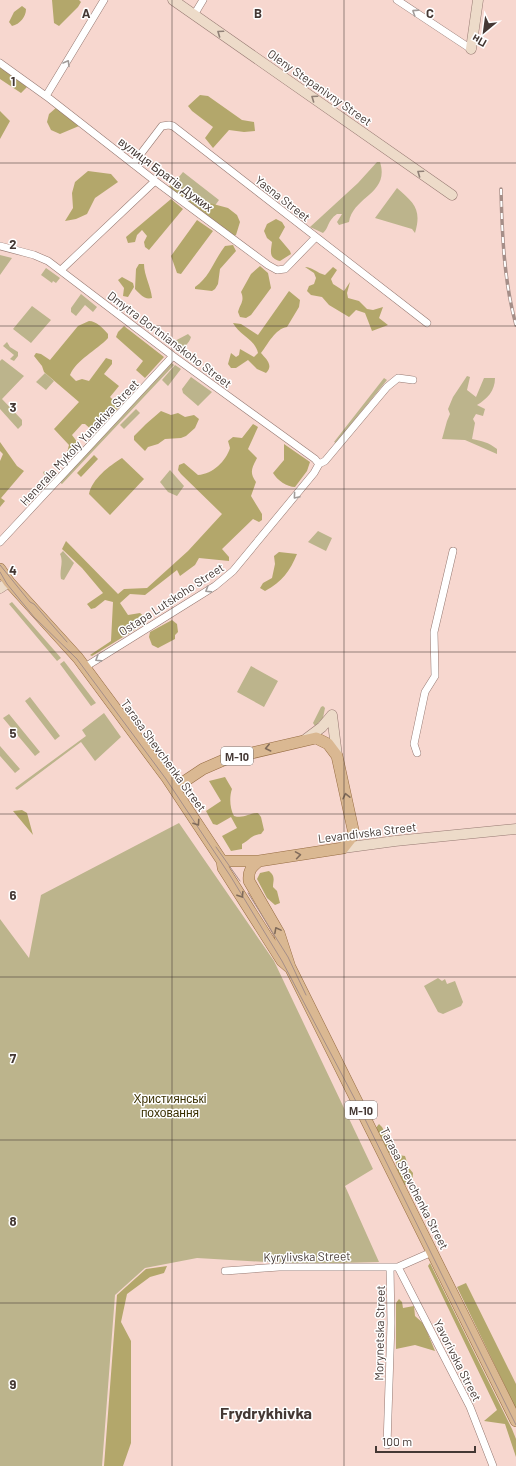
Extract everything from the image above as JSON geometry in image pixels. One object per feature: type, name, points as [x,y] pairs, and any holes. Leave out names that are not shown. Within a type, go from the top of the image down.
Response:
[{"type":"main road","name":"Tarasa Shevchenka Street","points":[[0,569],[4,585],[85,667],[176,790],[222,861],[223,868],[278,954],[290,967]]},
{"type":"main road","name":"М-10","points":[[176,790],[182,783],[203,769],[226,759],[306,739],[322,739],[337,756],[354,834]]},
{"type":"main road","points":[[343,848],[354,834]]},
{"type":"main road","name":"Levandivska Street","points":[[222,861],[259,861],[343,848]]},
{"type":"main road","name":"Tarasa Shevchenka Street","points":[[259,861],[251,867],[248,873],[249,881],[280,933],[290,967],[516,1421]]},
{"type":"street","points":[[46,96],[104,0]]},
{"type":"street","name":"Oleny Stepanivny Street","points":[[173,0],[452,195]]},
{"type":"street","points":[[194,15],[203,0]]},
{"type":"street","points":[[397,0],[472,49],[478,0]]},
{"type":"street","name":"вулиця Братів Дужих","points":[[0,63],[46,96],[155,181],[268,265],[278,270],[285,269],[296,260],[316,237]]},
{"type":"street","name":"Yasna Street","points":[[133,164],[162,126],[169,124],[427,323]]},
{"type":"street","points":[[61,270],[155,181]]},
{"type":"street","name":"Dmytra Bortnianskoho Street","points":[[0,246],[34,254],[48,261],[173,356],[315,459],[319,464]]},
{"type":"street","name":"Henerala Mykoly Yunakiva Street","points":[[0,542],[173,356]]},
{"type":"street","name":"Ostapa Lutskoho Street","points":[[85,667],[215,586],[233,572],[314,474],[319,464],[325,461],[387,387],[398,378],[413,380]]},
{"type":"street","points":[[416,753],[414,744],[425,692],[435,676],[434,632],[453,552]]},
{"type":"street","points":[[306,739],[322,727],[332,715],[337,756]]},
{"type":"street","name":"Levandivska Street","points":[[343,848],[373,843],[516,829]]},
{"type":"street","points":[[354,834],[363,841],[373,843]]},
{"type":"street","points":[[394,1267],[432,1252]]},
{"type":"street","name":"Kyrylivska Street","points":[[225,1271],[279,1267],[394,1267]]},
{"type":"street","name":"Morynetska Street","points":[[387,1445],[394,1267]]},
{"type":"street","name":"Yavorivska Street","points":[[394,1267],[470,1407],[493,1466]]},
{"type":"green space","points":[[377,162],[380,162],[382,173],[380,181],[376,188],[357,206],[352,213],[349,222],[339,225],[337,222],[342,214],[337,214],[331,219],[323,233],[310,227],[358,183]]},
{"type":"green space","points":[[183,172],[219,200],[211,211],[174,183]]},
{"type":"green space","points":[[397,188],[408,198],[417,212],[418,218],[415,233],[412,229],[375,218]]},
{"type":"green space","points":[[0,255],[12,258],[0,275]]},
{"type":"green space","points":[[46,268],[60,278],[56,283],[53,281],[52,283],[41,275]]},
{"type":"green space","points":[[81,294],[97,307],[93,312],[85,305],[76,316],[71,312],[71,308]]},
{"type":"green space","points":[[32,306],[51,320],[31,343],[13,329]]},
{"type":"green space","points":[[188,334],[191,337],[189,342],[184,347],[177,350],[171,346],[171,343]]},
{"type":"green space","points":[[7,342],[10,347],[18,352],[18,356],[14,361],[10,359],[14,355],[3,346]]},
{"type":"green space","points":[[166,358],[174,365],[62,484],[58,481],[87,449],[84,446]]},
{"type":"green space","points":[[2,359],[24,376],[2,399],[22,420],[22,425],[18,429],[0,409],[0,361]]},
{"type":"green space","points":[[175,365],[181,369],[168,386],[162,380]]},
{"type":"green space","points":[[45,373],[54,381],[46,390],[36,382]]},
{"type":"green space","points":[[467,376],[470,377],[467,390],[476,397],[484,378],[495,378],[494,387],[490,394],[477,405],[485,409],[483,416],[476,414],[473,419],[475,423],[472,439],[491,445],[497,449],[497,454],[465,440],[442,439],[450,414],[448,409],[453,397]]},
{"type":"green space","points":[[191,377],[212,392],[198,406],[183,393],[182,389]]},
{"type":"green space","points":[[384,378],[387,380],[336,443],[334,442]]},
{"type":"green space","points":[[136,409],[140,413],[124,429],[120,425]]},
{"type":"green space","points":[[170,470],[184,486],[177,496],[168,492],[160,482]]},
{"type":"green space","points":[[44,471],[51,477],[27,504],[25,502],[47,477],[43,473]]},
{"type":"green space","points":[[318,531],[332,538],[326,551],[308,542]]},
{"type":"green space","points":[[63,551],[74,563],[64,580],[61,579],[62,560],[60,554]]},
{"type":"green space","points":[[12,602],[61,658],[57,661],[9,604]]},
{"type":"green space","points":[[64,661],[96,703],[91,706],[60,664]]},
{"type":"green space","points":[[251,666],[278,681],[264,707],[237,692]]},
{"type":"green space","points":[[30,697],[60,736],[55,740],[25,701]]},
{"type":"green space","points":[[323,706],[325,708],[323,718],[315,726],[313,723],[321,707]]},
{"type":"green space","points":[[104,713],[121,737],[95,761],[81,742],[17,790],[15,788],[86,736],[82,730]]},
{"type":"green space","points":[[9,714],[40,752],[35,756],[3,718]]},
{"type":"green space","points":[[0,746],[20,769],[15,773],[0,756]]},
{"type":"green space","name":"Християнські поховання","points":[[179,823],[274,961],[373,1169],[345,1186],[379,1262],[300,1264],[197,1258],[145,1268],[115,1295],[102,1466],[0,1466],[0,919],[29,958],[41,895]]},
{"type":"green space","points":[[438,978],[442,981],[445,979],[447,984],[455,981],[463,1002],[461,1006],[443,1014],[438,1012],[424,986]]},
{"type":"shaded area","points":[[52,0],[79,0],[81,2],[59,26],[54,23]]},
{"type":"shaded area","points":[[22,6],[26,9],[24,17],[18,24],[12,26],[9,22],[14,12]]},
{"type":"shaded area","points":[[0,65],[27,87],[21,93],[0,79]]},
{"type":"shaded area","points":[[200,95],[208,96],[242,120],[254,122],[255,131],[244,132],[229,130],[213,148],[205,138],[213,127],[192,111],[188,106]]},
{"type":"shaded area","points":[[57,107],[79,126],[60,134],[51,130],[47,122],[49,114]]},
{"type":"shaded area","points":[[0,111],[10,121],[0,139]]},
{"type":"shaded area","points":[[88,171],[111,174],[118,182],[95,198],[87,214],[76,219],[65,221],[73,208],[72,193],[75,182]]},
{"type":"shaded area","points":[[171,185],[202,201],[228,208],[237,215],[240,222],[236,235],[233,237],[168,187]]},
{"type":"shaded area","points":[[171,199],[183,209],[149,250],[145,247],[144,242],[147,236],[142,230],[137,235],[135,242],[128,243],[126,237]]},
{"type":"shaded area","points":[[276,219],[282,222],[285,227],[279,238],[291,254],[280,261],[276,260],[272,256],[272,242],[267,238],[264,231],[267,224]]},
{"type":"shaded area","points":[[197,220],[213,231],[181,274],[177,273],[171,256]]},
{"type":"shaded area","points":[[233,245],[236,251],[220,269],[218,284],[215,289],[212,291],[195,289],[195,287],[208,273],[225,246]]},
{"type":"shaded area","points":[[139,264],[144,264],[152,298],[140,295],[135,289],[136,269]]},
{"type":"shaded area","points":[[260,266],[268,273],[271,288],[251,315],[246,318],[240,317],[238,312],[242,300],[241,292],[251,274]]},
{"type":"shaded area","points":[[305,267],[325,275],[333,267],[337,270],[331,279],[333,284],[344,291],[350,282],[347,293],[348,298],[359,301],[367,309],[373,310],[383,307],[379,318],[388,325],[372,331],[365,313],[356,310],[349,317],[329,305],[322,297],[311,295],[307,291],[309,286],[314,284],[316,278],[314,273]]},
{"type":"shaded area","points":[[122,277],[133,283],[134,287],[128,297],[123,296],[124,288],[118,280]]},
{"type":"shaded area","points":[[289,291],[300,300],[299,307],[287,327],[275,334],[261,353],[269,365],[266,373],[257,369],[248,360],[236,368],[231,368],[228,364],[231,353],[236,357],[239,355],[240,349],[254,357],[258,353],[254,344],[239,331],[233,323],[241,324],[258,335]]},
{"type":"shaded area","points":[[89,321],[102,327],[108,334],[108,338],[77,364],[70,375],[76,381],[82,379],[89,381],[106,358],[112,360],[112,364],[104,374],[119,386],[110,397],[120,406],[95,433],[85,424],[82,424],[72,435],[81,447],[77,450],[72,447],[67,453],[69,445],[54,429],[79,402],[44,372],[42,366],[34,356],[36,353],[41,354],[50,360],[78,326]]},
{"type":"shaded area","points":[[124,326],[164,357],[145,378],[136,370],[143,361],[116,337],[118,332]]},
{"type":"shaded area","points":[[161,411],[171,415],[178,413],[185,417],[194,415],[199,419],[195,428],[186,436],[181,438],[165,439],[158,444],[148,447],[145,451],[134,440],[134,436]]},
{"type":"shaded area","points":[[253,424],[258,427],[248,449],[257,458],[252,470],[252,475],[256,482],[251,496],[262,514],[262,520],[259,522],[253,519],[222,549],[229,557],[229,561],[199,558],[195,565],[180,576],[177,570],[145,595],[130,594],[120,603],[128,615],[140,613],[147,619],[146,623],[92,656],[90,655],[111,641],[113,602],[105,600],[95,608],[91,609],[87,604],[103,593],[82,568],[62,549],[66,541],[118,594],[124,589],[147,588],[188,551],[222,514],[181,474],[178,470],[179,465],[184,463],[198,475],[209,472],[218,466],[225,458],[230,448],[228,441],[233,437],[242,438]]},
{"type":"shaded area","points":[[0,442],[17,466],[24,471],[1,498],[5,501],[0,507],[0,461],[3,454],[0,451]]},
{"type":"shaded area","points":[[284,444],[310,462],[307,471],[295,487],[282,483],[273,473],[284,460]]},
{"type":"shaded area","points":[[94,455],[98,459],[81,477],[77,473]]},
{"type":"shaded area","points":[[122,458],[144,479],[110,515],[89,494],[97,478]]},
{"type":"shaded area","points":[[279,552],[297,554],[285,576],[265,591],[260,588],[263,583],[272,578],[275,564],[274,556]]},
{"type":"shaded area","points":[[172,620],[177,624],[178,632],[175,635],[175,639],[158,648],[152,645],[149,637],[150,632]]},
{"type":"shaded area","points":[[225,777],[232,789],[230,803],[234,816],[241,817],[258,813],[261,817],[264,830],[261,834],[242,844],[242,849],[231,851],[222,836],[237,828],[231,817],[217,825],[213,824],[206,811],[221,801],[209,781]]},
{"type":"shaded area","points":[[22,810],[27,813],[33,835],[13,811]]},
{"type":"shaded area","points":[[269,871],[273,877],[273,887],[277,891],[280,903],[275,905],[267,898],[257,879],[260,873]]},
{"type":"shaded area","points":[[379,1124],[393,1148],[390,1153],[386,1153],[375,1129]]},
{"type":"shaded area","points":[[399,1155],[405,1156],[409,1168],[413,1173],[412,1184],[404,1185],[399,1175],[396,1157]]},
{"type":"shaded area","points":[[430,1263],[512,1429],[516,1439],[516,1457],[505,1424],[484,1421],[497,1410],[428,1266]]},
{"type":"shaded area","points":[[167,1266],[164,1273],[150,1277],[127,1294],[121,1322],[131,1341],[131,1443],[123,1466],[104,1466],[117,1295],[146,1269]]},
{"type":"shaded area","points":[[466,1283],[516,1384],[516,1409],[457,1287]]},
{"type":"shaded area","points":[[399,1299],[402,1302],[403,1308],[414,1306],[415,1316],[424,1324],[435,1351],[415,1345],[396,1349],[396,1303]]},
{"type":"tram line","points":[[0,565],[30,602],[34,604],[67,642]]},
{"type":"tram line","points":[[0,572],[7,584],[34,617],[77,659],[166,779],[231,877],[282,961],[359,1107],[516,1425]]},
{"type":"tram line","points":[[216,847],[240,881]]},
{"type":"tram line","points":[[248,893],[288,957],[306,995]]},
{"type":"railway","points":[[501,189],[506,275],[516,325]]},
{"type":"district","name":"Frydrykhivka","points":[[266,1412]]}]
